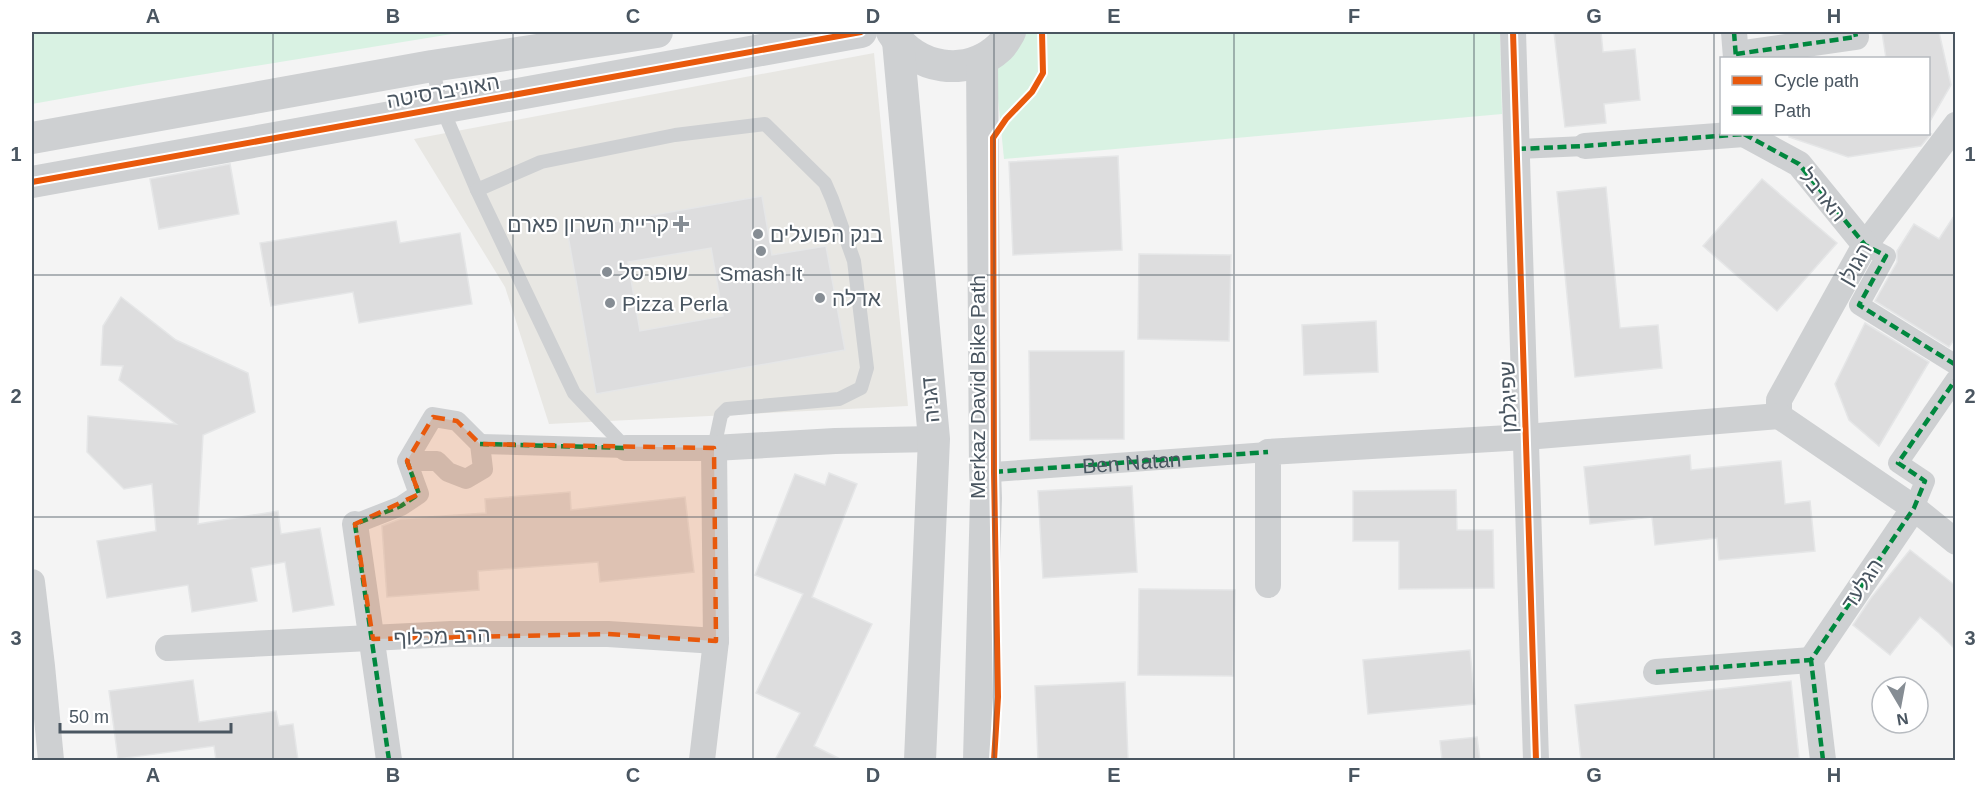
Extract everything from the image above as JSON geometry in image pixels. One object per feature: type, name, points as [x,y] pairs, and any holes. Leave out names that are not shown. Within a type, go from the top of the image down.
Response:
[{"type":"street","name":"האוניברסיטה","points":[[32,138],[432,66],[657,32]]},
{"type":"street","name":"האוניברסיטה","points":[[32,182],[861,32]]},
{"type":"street","points":[[895,36],[915,56],[936,66],[960,67],[982,60],[1001,46],[1010,32]]},
{"type":"street","name":"שפיגלמן","points":[[1513,32],[1536,760]]},
{"type":"street","points":[[1735,48],[1856,37],[1855,32]]},
{"type":"street","name":"דגניה","points":[[895,36],[934,439],[920,760]]},
{"type":"street","points":[[979,760],[986,498],[982,60]]},
{"type":"street","name":"הגולן","points":[[1779,416],[1779,400],[1865,245],[1956,125]]},
{"type":"street","points":[[1517,149],[1731,135]]},
{"type":"street","name":"הארבל","points":[[1746,135],[1799,164],[1865,245]]},
{"type":"street","points":[[1865,245],[1886,256],[1858,305],[1956,365]]},
{"type":"street","points":[[1914,508],[1925,481],[1898,463],[1956,379]]},
{"type":"street","points":[[1526,437],[1779,416],[1914,508],[1956,542]]},
{"type":"street","points":[[389,760],[355,524],[401,506],[418,494],[407,461],[433,417],[457,421],[480,444],[483,469],[466,478],[448,472],[437,461],[407,461]]},
{"type":"street","name":"Ben Natan","points":[[994,472],[1268,452],[1526,437]]},
{"type":"street","points":[[480,444],[714,448],[836,441],[934,439]]},
{"type":"street","points":[[702,760],[716,642],[714,448]]},
{"type":"street","points":[[1268,452],[1268,585]]},
{"type":"street","name":"הגלעד","points":[[1811,660],[1914,508]]},
{"type":"street","points":[[32,582],[37,667],[51,760]]},
{"type":"street","name":"הרב מכלוף","points":[[168,648],[451,634],[608,634],[716,642]]},
{"type":"street","points":[[1656,672],[1811,660],[1823,760]]},
{"type":"lane","points":[[432,66],[442,108],[477,190],[574,393],[626,448]]},
{"type":"lane","points":[[477,190],[541,162],[675,135],[765,124],[825,183],[854,261],[867,368],[861,388],[838,399],[727,410],[721,415],[714,448]]},
{"type":"highlighted area","points":[[433,417],[457,421],[480,444],[714,448],[716,641],[608,634],[373,639],[355,524],[419,494],[407,461]]},
{"type":"shaded area","points":[[874,53],[908,406],[549,424],[505,287],[414,139]]},
{"type":"green space","points":[[32,32],[464,32],[32,104]]},
{"type":"green space","points":[[1022,32],[1500,32],[1502,114],[1004,159],[995,68]]},
{"type":"building","points":[[1554,32],[1601,32],[1603,52],[1635,49],[1640,100],[1604,104],[1606,123],[1565,127]]},
{"type":"building","points":[[1882,32],[1939,32],[1951,85],[1930,121],[1930,57],[1886,57]]},
{"type":"building","points":[[1931,134],[1921,146],[1848,157],[1789,137],[1789,135]]},
{"type":"building","points":[[1118,156],[1122,250],[1013,255],[1009,162]]},
{"type":"building","points":[[230,164],[239,214],[159,229],[150,179]]},
{"type":"building","points":[[1762,179],[1837,243],[1777,311],[1703,246]]},
{"type":"building","points":[[1606,187],[1620,328],[1658,325],[1662,368],[1575,377],[1557,192]]},
{"type":"building","points":[[762,196],[772,255],[826,246],[845,350],[596,394],[567,230]],"holes":[[[711,248],[723,316],[640,331],[628,262]]]},
{"type":"building","points":[[1956,213],[1956,337],[1949,347],[1875,301],[1897,262],[1897,251],[1914,224],[1939,239]]},
{"type":"building","points":[[396,221],[400,243],[460,233],[472,304],[359,323],[353,292],[271,306],[260,243]]},
{"type":"building","points":[[1139,254],[1231,255],[1229,341],[1138,339]]},
{"type":"building","points":[[121,297],[176,340],[248,373],[255,412],[203,435],[198,524],[278,511],[281,534],[320,528],[334,605],[293,612],[285,562],[251,568],[257,601],[192,612],[188,585],[107,598],[97,541],[156,531],[152,484],[124,489],[87,452],[88,416],[176,424],[119,380],[123,366],[101,365],[103,326]]},
{"type":"building","points":[[1376,321],[1378,372],[1304,375],[1302,325]]},
{"type":"building","points":[[1865,323],[1929,362],[1879,446],[1849,420],[1835,384]]},
{"type":"building","points":[[1029,351],[1124,351],[1124,439],[1030,440]]},
{"type":"building","points":[[1690,455],[1691,470],[1781,461],[1785,504],[1810,501],[1815,551],[1719,560],[1717,538],[1655,545],[1652,517],[1590,524],[1584,467]]},
{"type":"building","points":[[829,473],[857,484],[812,597],[872,624],[814,746],[842,760],[775,760],[800,713],[756,693],[803,594],[755,575],[795,474],[825,485]]},
{"type":"building","points":[[1132,486],[1137,572],[1043,578],[1038,491]]},
{"type":"building","points":[[1456,490],[1457,530],[1493,530],[1494,588],[1399,589],[1399,541],[1353,541],[1353,491]]},
{"type":"building","points":[[570,492],[571,510],[685,497],[694,572],[600,582],[598,562],[478,571],[479,590],[387,597],[382,526],[400,519],[486,513],[485,499]]},
{"type":"building","points":[[1910,550],[1956,586],[1956,650],[1920,617],[1890,655],[1853,625],[1871,598]]},
{"type":"building","points":[[1139,589],[1235,590],[1233,676],[1138,675]]},
{"type":"building","points":[[1470,650],[1475,704],[1368,714],[1363,660]]},
{"type":"building","points":[[193,680],[199,722],[276,711],[279,726],[293,724],[298,760],[216,760],[214,746],[118,759],[109,691]]},
{"type":"building","points":[[1791,681],[1799,758],[1781,760],[1581,760],[1575,705]]},
{"type":"building","points":[[1125,682],[1128,760],[1038,760],[1035,686]]},
{"type":"building","points":[[1477,737],[1480,760],[1442,760],[1440,741]]},
{"type":"marked path","points":[[1734,32],[1736,57]]},
{"type":"marked path","points":[[1736,54],[1856,37],[1855,32]]},
{"type":"marked path","points":[[1517,149],[1731,135]]},
{"type":"marked path","points":[[1746,135],[1799,164],[1865,245],[1886,256],[1859,305],[1956,365]]},
{"type":"marked path","points":[[1823,760],[1811,660],[1914,508],[1925,481],[1898,463],[1956,379]]},
{"type":"marked path","points":[[480,444],[626,448]]},
{"type":"marked path","points":[[994,472],[1268,452]]},
{"type":"marked path","points":[[389,760],[355,524],[401,506],[419,494],[407,461]]},
{"type":"marked path","points":[[1656,672],[1811,660]]},
{"type":"cycle path","points":[[32,182],[861,32]]},
{"type":"cycle path","name":"Merkaz David Bike Path","points":[[994,760],[998,697],[994,472],[993,138],[1006,119],[1032,92],[1043,73],[1042,32]]},
{"type":"cycle path","points":[[1513,32],[1536,760]]},
{"type":"place","name":"קריית השרון פארם","points":[[681,224]]},
{"type":"place","name":"בנק הפועלים","points":[[758,234]]},
{"type":"place","name":"Smash It","points":[[761,251]]},
{"type":"place","name":"שופרסל","points":[[607,272]]},
{"type":"place","name":"אדלה","points":[[820,298]]},
{"type":"place","name":"Pizza Perla","points":[[610,303]]}]
